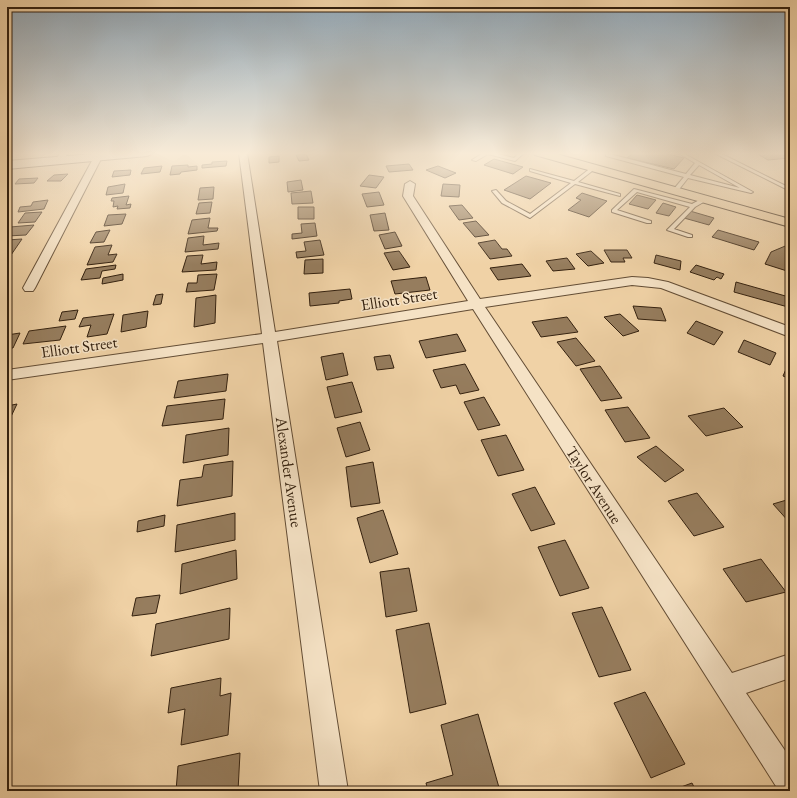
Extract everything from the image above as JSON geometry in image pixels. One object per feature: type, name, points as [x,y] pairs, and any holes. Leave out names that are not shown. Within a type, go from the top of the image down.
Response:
[{"type":"main road","points":[[675,191],[790,223]]},
{"type":"street","points":[[29,288],[80,190]]},
{"type":"street","name":"Alexander Avenue","points":[[248,190],[334,791]]},
{"type":"street","name":"Taylor Avenue","points":[[409,190],[408,196],[476,304],[790,783]]},
{"type":"street","name":"Elliott Street","points":[[7,375],[269,337],[632,281],[664,285],[790,332]]},
{"type":"street","points":[[727,687],[790,666]]},
{"type":"lane","points":[[494,191],[504,202],[530,216],[564,190]]},
{"type":"lane","points":[[601,190],[618,195]]},
{"type":"lane","points":[[636,190],[614,211],[649,222]]},
{"type":"lane","points":[[637,190],[693,206]]},
{"type":"lane","points":[[744,190],[751,192],[748,190]]},
{"type":"lane","points":[[690,236],[670,230],[693,206],[705,199]]},
{"type":"building","points":[[107,190],[124,190],[123,193],[106,195]]},
{"type":"building","points":[[200,190],[214,190],[213,199],[198,200]]},
{"type":"building","points":[[288,190],[301,190],[288,192]]},
{"type":"building","points":[[442,190],[460,190],[459,197],[441,196]]},
{"type":"building","points":[[505,190],[541,190],[530,199]]},
{"type":"building","points":[[311,191],[313,203],[292,204],[291,193]]},
{"type":"building","points":[[379,192],[384,205],[367,207],[362,194]]},
{"type":"building","points":[[582,193],[607,201],[589,217],[568,210],[581,200],[576,198]]},
{"type":"building","points":[[637,195],[656,200],[648,209],[629,204]]},
{"type":"building","points":[[129,196],[126,205],[131,204],[130,208],[117,209],[118,206],[113,207],[114,201],[111,201],[112,198]]},
{"type":"building","points":[[48,200],[44,209],[18,212],[20,207],[31,206],[33,202]]},
{"type":"building","points":[[212,202],[210,213],[196,214],[199,203]]},
{"type":"building","points":[[663,203],[676,207],[669,216],[656,213]]},
{"type":"building","points":[[462,205],[473,218],[459,220],[449,206]]},
{"type":"building","points":[[298,207],[314,207],[314,219],[298,219]]},
{"type":"building","points":[[690,211],[714,218],[709,225],[684,218]]},
{"type":"building","points":[[42,212],[35,222],[18,223],[25,213]]},
{"type":"building","points":[[385,213],[389,230],[374,231],[370,215]]},
{"type":"building","points":[[126,214],[122,224],[104,226],[108,215]]},
{"type":"building","points":[[210,218],[208,228],[218,228],[217,231],[188,234],[192,220]]},
{"type":"building","points":[[476,221],[489,235],[475,237],[463,223]]},
{"type":"building","points":[[315,223],[317,236],[292,239],[292,234],[302,233],[301,224]]},
{"type":"building","points":[[34,225],[26,235],[7,236],[7,230],[10,227]]},
{"type":"building","points":[[110,230],[104,242],[90,243],[96,232]]},
{"type":"building","points":[[718,230],[759,242],[754,250],[712,237]]},
{"type":"building","points":[[395,232],[402,246],[385,249],[379,235]]},
{"type":"building","points":[[204,236],[203,245],[219,243],[218,249],[185,252],[188,238]]},
{"type":"building","points":[[22,239],[11,255],[7,255],[7,240]]},
{"type":"building","points":[[320,240],[324,255],[297,258],[296,252],[306,251],[304,242]]},
{"type":"building","points":[[495,240],[502,249],[507,249],[512,256],[490,259],[478,243]]},
{"type":"building","points":[[790,244],[790,262],[787,271],[765,264],[771,252]]},
{"type":"building","points":[[112,245],[108,255],[117,254],[113,262],[87,265],[95,247]]},
{"type":"building","points":[[604,250],[627,250],[632,258],[623,258],[625,262],[611,262]]},
{"type":"building","points":[[399,251],[410,267],[393,270],[384,253]]},
{"type":"building","points":[[591,251],[604,263],[588,266],[576,254]]},
{"type":"building","points":[[203,255],[201,264],[217,262],[216,270],[182,272],[187,256]]},
{"type":"building","points":[[656,255],[681,261],[680,270],[654,263]]},
{"type":"building","points":[[567,258],[575,269],[553,271],[546,261]]},
{"type":"building","points":[[323,259],[323,273],[304,274],[305,260]]},
{"type":"building","points":[[522,264],[531,276],[498,280],[490,268]]},
{"type":"building","points":[[116,265],[115,269],[102,271],[100,278],[81,280],[86,269]]},
{"type":"building","points":[[696,265],[724,274],[721,279],[717,277],[714,280],[690,272]]},
{"type":"building","points":[[123,274],[123,280],[102,284],[103,278]]},
{"type":"building","points":[[217,274],[214,290],[186,292],[188,283],[197,283],[198,275]]},
{"type":"building","points":[[426,277],[430,290],[395,294],[391,281]]},
{"type":"building","points":[[736,282],[789,297],[788,307],[734,292]]},
{"type":"building","points":[[350,289],[352,299],[339,301],[339,303],[310,306],[309,293]]},
{"type":"building","points":[[163,294],[161,304],[153,305],[156,295]]},
{"type":"building","points":[[216,295],[215,323],[194,327],[196,298]]},
{"type":"building","points":[[633,306],[661,308],[666,321],[638,319]]},
{"type":"building","points":[[78,310],[75,319],[59,321],[62,312]]},
{"type":"building","points":[[148,311],[146,327],[121,332],[123,315]]},
{"type":"building","points":[[114,314],[107,334],[87,337],[91,325],[79,327],[83,318]]},
{"type":"building","points":[[620,314],[639,331],[623,336],[604,317]]},
{"type":"building","points":[[567,317],[578,332],[541,337],[532,322]]},
{"type":"building","points":[[696,321],[723,332],[714,345],[687,333]]},
{"type":"building","points":[[66,326],[60,340],[23,344],[29,331]]},
{"type":"building","points":[[20,333],[13,348],[7,348],[7,335]]},
{"type":"building","points":[[457,334],[466,351],[426,358],[419,341]]},
{"type":"building","points":[[576,338],[595,361],[576,366],[557,342]]},
{"type":"building","points":[[744,340],[776,353],[770,365],[738,352]]},
{"type":"building","points":[[343,353],[348,375],[326,380],[321,357]]},
{"type":"building","points":[[390,355],[394,368],[377,370],[374,357]]},
{"type":"building","points":[[790,360],[790,379],[783,376]]},
{"type":"building","points":[[465,364],[479,390],[460,394],[456,385],[441,388],[433,370]]},
{"type":"building","points":[[600,366],[622,398],[601,401],[580,369]]},
{"type":"building","points":[[228,374],[226,391],[174,398],[178,381]]},
{"type":"building","points":[[352,382],[362,412],[335,418],[327,387]]},
{"type":"building","points":[[484,397],[500,425],[478,430],[464,402]]},
{"type":"building","points":[[225,399],[223,419],[162,426],[167,406]]},
{"type":"building","points":[[17,404],[7,425],[7,406]]},
{"type":"building","points":[[628,407],[650,438],[625,442],[605,410]]},
{"type":"building","points":[[724,408],[743,427],[706,436],[688,416]]},
{"type":"building","points":[[360,422],[370,450],[346,457],[337,428]]},
{"type":"building","points":[[229,428],[228,455],[183,463],[186,435]]},
{"type":"building","points":[[506,435],[524,470],[498,476],[481,440]]},
{"type":"building","points":[[656,446],[684,470],[665,482],[637,457]]},
{"type":"building","points":[[233,461],[232,496],[177,506],[180,480],[202,477],[204,465]]},
{"type":"building","points":[[373,462],[380,503],[351,507],[346,467]]},
{"type":"building","points":[[535,487],[555,524],[531,531],[512,494]]},
{"type":"building","points":[[697,493],[724,527],[694,536],[668,501]]},
{"type":"building","points":[[790,499],[790,523],[773,504]]},
{"type":"building","points":[[383,510],[398,554],[370,563],[357,518]]},
{"type":"building","points":[[235,513],[235,540],[175,552],[177,525]]},
{"type":"building","points":[[165,515],[164,526],[137,532],[138,521]]},
{"type":"building","points":[[565,540],[589,588],[560,596],[538,547]]},
{"type":"building","points":[[236,550],[237,579],[180,594],[182,564]]},
{"type":"building","points":[[761,559],[786,592],[746,602],[723,569]]},
{"type":"building","points":[[409,568],[417,611],[386,617],[380,572]]},
{"type":"building","points":[[160,595],[156,613],[132,616],[136,598]]},
{"type":"building","points":[[602,607],[631,670],[599,677],[572,613]]},
{"type":"building","points":[[230,608],[229,639],[151,656],[156,624]]},
{"type":"building","points":[[429,623],[446,704],[410,713],[396,630]]},
{"type":"building","points":[[221,678],[220,696],[231,693],[228,735],[181,745],[185,709],[168,713],[171,688]]},
{"type":"building","points":[[645,692],[685,764],[651,778],[614,703]]},
{"type":"building","points":[[478,714],[500,791],[428,791],[426,783],[453,775],[441,725]]},
{"type":"building","points":[[240,753],[238,791],[176,791],[178,766]]},
{"type":"building","points":[[692,783],[696,791],[670,791]]}]
